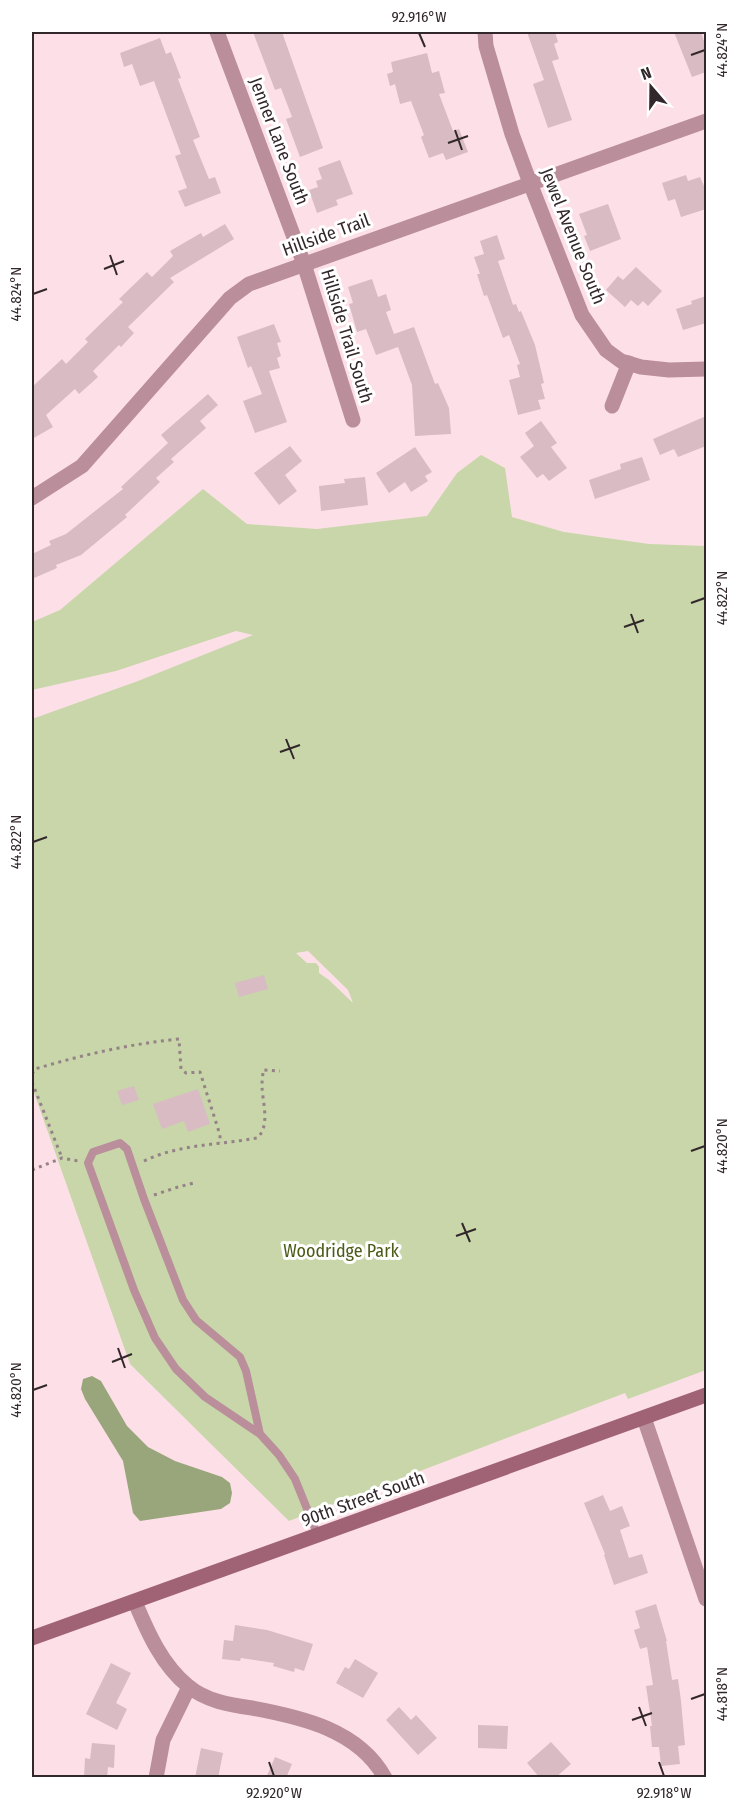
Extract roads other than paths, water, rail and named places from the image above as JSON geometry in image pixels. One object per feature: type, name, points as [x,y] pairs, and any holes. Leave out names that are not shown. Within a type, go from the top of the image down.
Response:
[{"type":"street","name":"Jenner Lane South","points":[[217,32],[304,264]]},
{"type":"street","name":"Jewel Avenue South","points":[[485,32],[486,46],[512,134],[582,315],[606,350],[621,361],[641,367],[669,370],[706,369]]},
{"type":"street","name":"Hillside Trail","points":[[32,498],[82,466],[230,298],[249,284],[706,121]]},
{"type":"street","name":"Hillside Trail South","points":[[304,264],[353,420]]},
{"type":"street","points":[[612,406],[629,363]]},
{"type":"street","name":"90th Street South","points":[[32,1638],[706,1395]]},
{"type":"street","points":[[644,1418],[706,1599]]},
{"type":"street","points":[[135,1602],[150,1638],[170,1667],[189,1687],[218,1702],[291,1715],[324,1727],[347,1738],[364,1751],[385,1778]]},
{"type":"street","points":[[156,1778],[163,1740],[189,1687]]},
{"type":"lane","points":[[260,1434],[246,1371],[240,1357],[196,1320],[183,1300],[144,1199],[128,1149],[120,1143],[93,1152],[88,1163],[134,1290],[155,1338],[176,1369],[205,1397],[260,1434],[279,1455],[295,1479],[318,1536]]},
{"type":"park label","name":"Woodridge Park","points":[[341,1251]]}]
